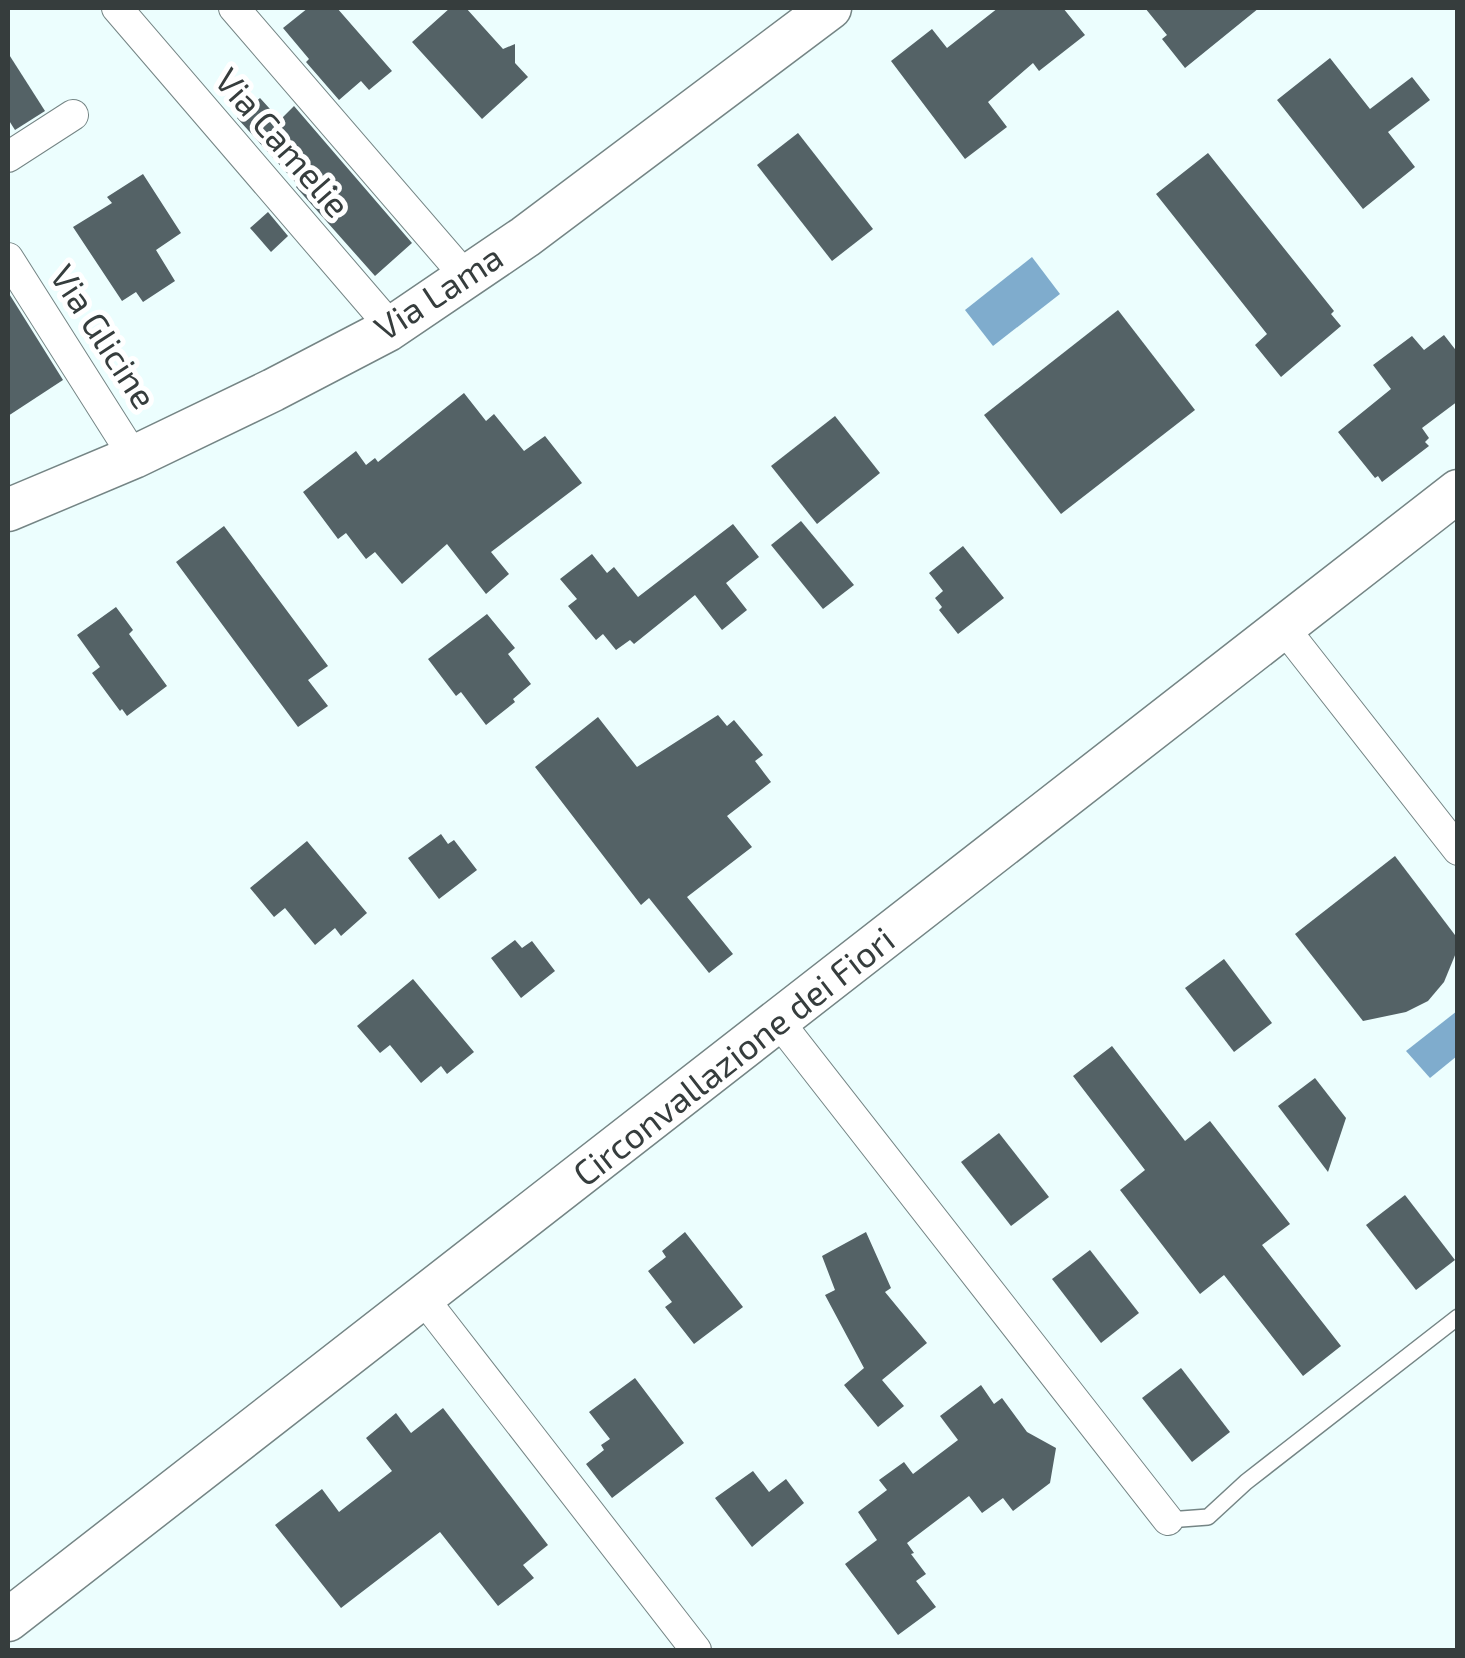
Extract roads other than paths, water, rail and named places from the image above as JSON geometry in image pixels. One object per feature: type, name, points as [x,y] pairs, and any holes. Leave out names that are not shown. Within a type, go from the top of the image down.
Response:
[{"type":"street","name":"Via Camelie","points":[[117,8],[391,327]]},
{"type":"street","points":[[234,8],[466,277]]},
{"type":"street","name":"Via Lama","points":[[8,510],[134,457],[391,327],[466,277],[830,8]]},
{"type":"street","points":[[8,157],[73,116]]},
{"type":"street","name":"Via Glicine","points":[[8,258],[134,457]]},
{"type":"street","name":"Circonvallazione dei Fiori","points":[[8,1620],[1458,491]]},
{"type":"street","points":[[1284,628],[1458,850]]},
{"type":"street","points":[[778,1022],[1168,1520]]},
{"type":"street","points":[[424,1298],[696,1650]]},
{"type":"lane","points":[[1168,1520],[1208,1516],[1458,1317]]},
{"type":"water","points":[[1032,257],[1060,294],[993,346],[965,310]]},
{"type":"water","points":[[1457,1011],[1457,1056],[1430,1078],[1406,1051]]}]
